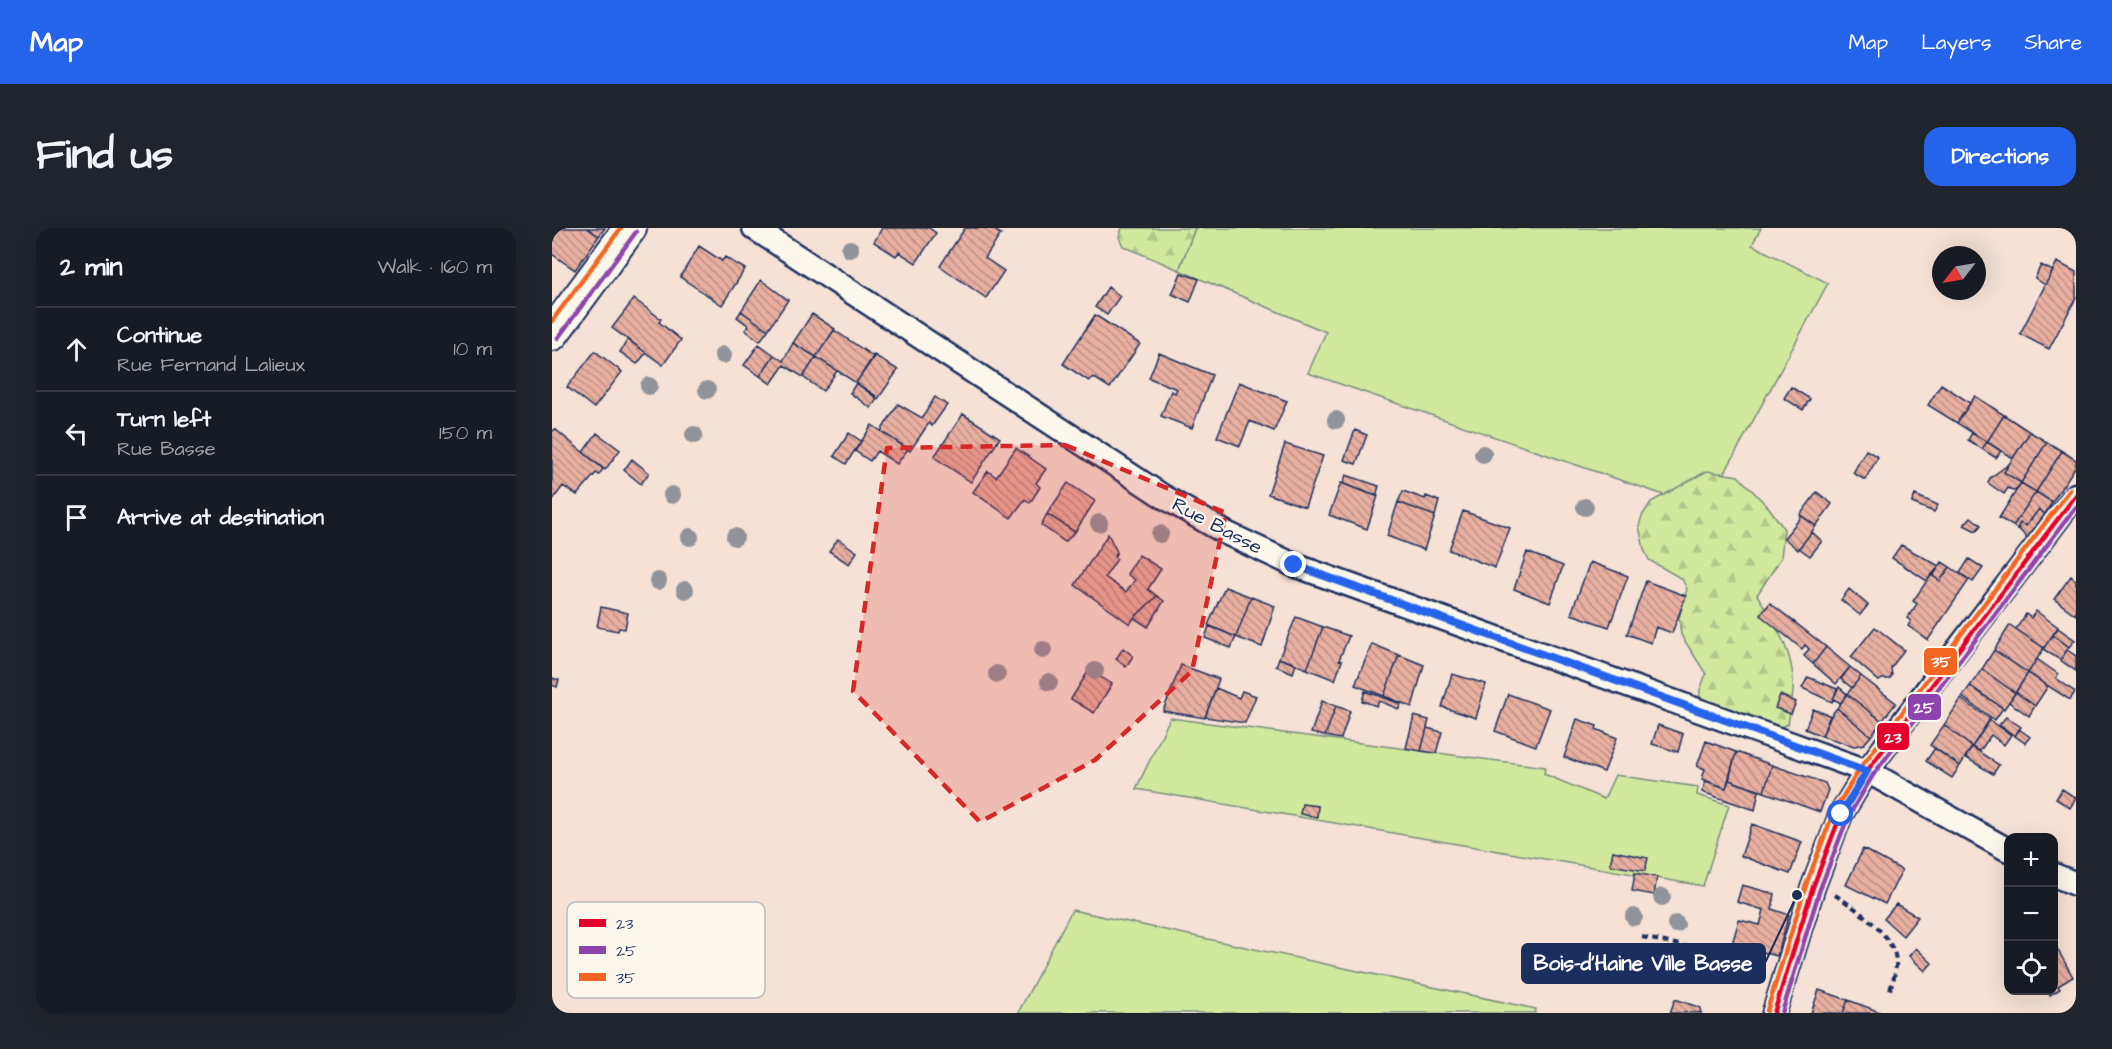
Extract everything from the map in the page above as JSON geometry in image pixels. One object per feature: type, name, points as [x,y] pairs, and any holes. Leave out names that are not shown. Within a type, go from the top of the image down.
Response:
[{"type":"street","points":[[552,334],[630,228]]},
{"type":"street","name":"Rue Basse","points":[[754,228],[1154,491],[1226,533],[1294,565],[1867,771],[2004,848]]},
{"type":"street","points":[[1774,1013],[1813,887],[1841,814],[1867,771],[2076,495]]},
{"type":"street","points":[[2058,877],[2076,884]]},
{"type":"path","points":[[1813,887],[1842,899],[1889,940],[1896,962],[1889,993]]},
{"type":"path","points":[[1642,937],[1788,968]]},
{"type":"highlighted area","points":[[1065,445],[1226,513],[1192,671],[1095,760],[980,822],[853,691],[887,448]]},
{"type":"green space","points":[[1122,228],[1195,228],[1179,270],[1123,246],[1119,237]]},
{"type":"green space","points":[[1195,228],[1761,228],[1752,245],[1828,283],[1705,509],[1308,373],[1326,332],[1179,270]]},
{"type":"green space","points":[[1707,471],[1738,476],[1770,509],[1784,529],[1781,558],[1757,595],[1783,640],[1793,678],[1793,695],[1788,724],[1776,729],[1699,703],[1700,690],[1706,674],[1681,635],[1679,618],[1687,589],[1682,579],[1649,560],[1644,549],[1639,526],[1651,502]]},
{"type":"green space","points":[[1170,718],[1545,767],[1544,774],[1604,799],[1615,775],[1698,787],[1697,795],[1729,805],[1703,886],[1136,789]]},
{"type":"green space","points":[[1072,910],[1536,1009],[1535,1013],[1018,1013]]},
{"type":"building","points":[[552,228],[587,228],[599,236],[575,270],[552,254]]},
{"type":"building","points":[[587,228],[605,228],[599,236]]},
{"type":"building","points":[[882,228],[929,228],[936,233],[916,263],[899,252],[896,256],[874,242]]},
{"type":"building","points":[[965,228],[991,228],[1001,234],[985,258],[1004,271],[986,298],[940,266]]},
{"type":"building","points":[[699,246],[722,261],[725,257],[745,269],[722,305],[680,277]]},
{"type":"building","points":[[2057,262],[2076,272],[2076,298],[2049,349],[2020,334]]},
{"type":"building","points":[[2041,265],[2053,271],[2045,285],[2035,278]]},
{"type":"building","points":[[1181,273],[1199,279],[1190,302],[1172,294]]},
{"type":"building","points":[[761,280],[788,300],[768,330],[741,311]]},
{"type":"building","points":[[1108,287],[1120,296],[1107,315],[1095,307]]},
{"type":"building","points":[[634,299],[661,319],[659,322],[681,340],[663,365],[612,328]]},
{"type":"building","points":[[741,311],[768,330],[760,341],[745,330],[749,326],[737,317]]},
{"type":"building","points":[[812,314],[835,329],[816,357],[793,343]]},
{"type":"building","points":[[1095,315],[1140,344],[1110,388],[1093,377],[1089,381],[1063,364]]},
{"type":"building","points":[[834,330],[874,357],[856,383],[816,357]]},
{"type":"building","points":[[628,339],[646,353],[637,364],[620,352]]},
{"type":"building","points":[[793,343],[816,357],[803,377],[784,365],[771,384],[760,376],[774,355],[783,361]]},
{"type":"building","points":[[759,344],[774,355],[760,376],[744,365]]},
{"type":"building","points":[[595,351],[622,372],[594,408],[567,387]]},
{"type":"building","points":[[1159,353],[1212,375],[1192,428],[1161,416],[1171,391],[1175,393],[1177,389],[1149,378]]},
{"type":"building","points":[[874,355],[898,370],[878,399],[856,383]]},
{"type":"building","points":[[816,357],[837,371],[823,391],[803,377]]},
{"type":"building","points":[[1239,382],[1287,401],[1274,431],[1250,421],[1240,446],[1217,437]]},
{"type":"building","points":[[856,383],[876,396],[877,399],[871,408],[850,393]]},
{"type":"building","points":[[1941,384],[1970,403],[1957,423],[1928,405]]},
{"type":"building","points":[[1791,387],[1810,399],[1803,410],[1784,398]]},
{"type":"building","points":[[1975,396],[2004,415],[1987,442],[1957,423]]},
{"type":"building","points":[[935,397],[947,405],[932,426],[929,423],[910,451],[881,431],[898,404],[922,418]]},
{"type":"building","points":[[963,414],[1000,438],[971,482],[934,457]]},
{"type":"building","points":[[2004,415],[2030,432],[2013,458],[1987,442]]},
{"type":"building","points":[[872,425],[908,449],[897,464],[877,451],[870,461],[855,451]]},
{"type":"building","points":[[555,429],[603,469],[599,475],[596,473],[577,495],[563,486],[552,501],[552,432]]},
{"type":"building","points":[[1355,430],[1367,435],[1356,464],[1344,460]]},
{"type":"building","points":[[2030,432],[2047,442],[2021,483],[2004,472]]},
{"type":"building","points":[[597,433],[620,450],[605,470],[583,452]]},
{"type":"building","points":[[849,433],[861,441],[846,464],[834,456]]},
{"type":"building","points":[[1972,433],[1987,442],[1982,449],[1968,440]]},
{"type":"building","points":[[1987,442],[2001,451],[1996,458],[1982,449]]},
{"type":"building","points":[[2047,442],[2062,451],[2036,492],[2021,483]]},
{"type":"building","points":[[1285,444],[1323,456],[1305,507],[1268,494]]},
{"type":"building","points":[[1016,448],[1046,469],[1036,483],[1040,487],[1030,503],[1025,499],[1011,518],[973,492],[988,471],[996,477]]},
{"type":"building","points":[[1866,450],[1878,457],[1865,480],[1853,473]]},
{"type":"building","points":[[2062,451],[2076,460],[2076,466],[2052,502],[2036,492]]},
{"type":"building","points":[[632,459],[649,473],[641,484],[624,470]]},
{"type":"building","points":[[2009,464],[2004,472],[2021,483],[2015,491],[2008,488],[2004,494],[1988,483],[1990,478]]},
{"type":"building","points":[[1346,475],[1379,486],[1376,496],[1343,484]]},
{"type":"building","points":[[1068,483],[1095,501],[1075,532],[1047,514]]},
{"type":"building","points":[[1341,483],[1378,496],[1367,529],[1329,515]]},
{"type":"building","points":[[2021,483],[2036,492],[2013,526],[1999,518]]},
{"type":"building","points":[[1403,491],[1425,499],[1426,496],[1439,501],[1435,516],[1398,502]]},
{"type":"building","points":[[1817,492],[1832,504],[1816,526],[1800,515]]},
{"type":"building","points":[[2036,492],[2052,502],[2045,514],[2039,509],[2026,526],[2020,523],[2017,529],[2013,526]]},
{"type":"building","points":[[1915,495],[1938,505],[1934,512],[1912,503]]},
{"type":"building","points":[[1398,502],[1435,516],[1424,550],[1387,536]]},
{"type":"building","points":[[2039,509],[2045,514],[2027,538],[2018,528],[2020,523],[2026,526]]},
{"type":"building","points":[[1463,511],[1510,528],[1495,568],[1449,550]]},
{"type":"building","points":[[1047,514],[1075,532],[1065,542],[1041,525]]},
{"type":"building","points":[[1802,516],[1816,526],[1798,550],[1784,538]]},
{"type":"building","points":[[1971,517],[1981,525],[1976,531],[1964,525]]},
{"type":"building","points":[[1812,532],[1822,541],[1810,556],[1799,548]]},
{"type":"building","points":[[1108,534],[1117,552],[1114,557],[1117,559],[1105,577],[1126,592],[1135,580],[1127,574],[1139,555],[1161,569],[1148,589],[1157,596],[1130,624],[1075,585]]},
{"type":"building","points":[[838,539],[857,552],[849,564],[829,551]]},
{"type":"building","points":[[1901,545],[1939,566],[1927,581],[1892,558]]},
{"type":"building","points":[[1527,552],[1563,566],[1550,603],[1514,589]]},
{"type":"building","points":[[1969,559],[1983,568],[1973,582],[1960,573]]},
{"type":"building","points":[[1590,562],[1628,576],[1609,627],[1571,614]]},
{"type":"building","points":[[1942,562],[1950,567],[1940,581],[1933,576]]},
{"type":"building","points":[[1950,567],[1969,580],[1928,640],[1908,626],[1911,621],[1907,618],[1917,604],[1913,601],[1931,575],[1940,581]]},
{"type":"building","points":[[2071,576],[2076,580],[2076,615],[2054,599]]},
{"type":"building","points":[[1646,581],[1686,596],[1672,633],[1656,627],[1651,643],[1627,634]]},
{"type":"building","points":[[1225,587],[1251,597],[1236,637],[1208,625]]},
{"type":"building","points":[[1849,589],[1868,605],[1860,615],[1841,600]]},
{"type":"building","points":[[1157,596],[1164,601],[1148,627],[1134,618]]},
{"type":"building","points":[[1251,597],[1275,606],[1262,647],[1236,637]]},
{"type":"building","points":[[1770,603],[1826,647],[1813,664],[1804,656],[1809,649],[1805,645],[1802,649],[1760,615]]},
{"type":"building","points":[[601,607],[628,613],[625,629],[619,628],[618,631],[597,627]]},
{"type":"building","points":[[2036,611],[2058,627],[2044,648],[2016,629],[2026,614],[2031,618]]},
{"type":"building","points":[[1296,617],[1323,627],[1307,669],[1279,658]]},
{"type":"building","points":[[2010,625],[2044,648],[2028,673],[1994,650]]},
{"type":"building","points":[[1209,626],[1236,637],[1231,648],[1205,638]]},
{"type":"building","points":[[1323,627],[1349,636],[1339,660],[1342,661],[1335,680],[1307,669]]},
{"type":"building","points":[[1875,627],[1904,650],[1891,668],[1892,676],[1879,681],[1851,657]]},
{"type":"building","points":[[2058,628],[2075,640],[2069,647],[2053,635]]},
{"type":"building","points":[[2053,635],[2069,647],[2060,660],[2043,649]]},
{"type":"building","points":[[1372,644],[1399,655],[1384,696],[1355,685]]},
{"type":"building","points":[[1826,647],[1850,667],[1836,684],[1813,664]]},
{"type":"building","points":[[1123,648],[1133,656],[1126,667],[1116,659]]},
{"type":"building","points":[[1994,650],[2028,673],[2015,693],[1982,669]]},
{"type":"building","points":[[2067,650],[2076,656],[2076,671],[2060,660]]},
{"type":"building","points":[[1399,655],[1424,665],[1412,707],[1384,696]]},
{"type":"building","points":[[1279,658],[1296,664],[1293,673],[1276,666]]},
{"type":"building","points":[[2037,659],[2058,674],[2056,678],[2075,692],[2070,700],[2028,673]]},
{"type":"building","points":[[1181,665],[1219,679],[1205,718],[1163,711]]},
{"type":"building","points":[[1850,667],[1861,676],[1852,688],[1841,679]]},
{"type":"building","points":[[1982,669],[2015,693],[2004,709],[1970,686]]},
{"type":"building","points":[[1089,670],[1112,684],[1094,713],[1071,699]]},
{"type":"building","points":[[2028,673],[2048,686],[2035,706],[2016,692]]},
{"type":"building","points":[[1452,674],[1486,684],[1476,718],[1442,707]]},
{"type":"building","points":[[1861,676],[1896,703],[1882,721],[1847,694]]},
{"type":"building","points":[[1808,677],[1837,689],[1832,702],[1802,688]]},
{"type":"building","points":[[552,678],[559,680],[557,687],[552,685]]},
{"type":"building","points":[[1970,686],[2003,708],[1995,720],[1962,697]]},
{"type":"building","points":[[1839,687],[1847,694],[1841,703],[1833,699]]},
{"type":"building","points":[[1216,688],[1239,698],[1242,691],[1256,696],[1245,723],[1205,717]]},
{"type":"building","points":[[1365,691],[1401,704],[1399,709],[1379,701],[1377,706],[1362,701]]},
{"type":"building","points":[[2016,692],[2035,706],[2029,716],[2009,702]]},
{"type":"building","points":[[1508,694],[1550,709],[1536,746],[1495,731]]},
{"type":"building","points":[[1847,694],[1882,721],[1871,736],[1837,708]]},
{"type":"building","points":[[1780,695],[1796,702],[1791,714],[1775,708]]},
{"type":"building","points":[[1961,699],[1990,719],[1972,747],[1944,725]]},
{"type":"building","points":[[1322,701],[1336,706],[1325,736],[1311,733]]},
{"type":"building","points":[[1336,706],[1350,711],[1341,739],[1325,736]]},
{"type":"building","points":[[1837,708],[1871,736],[1864,744],[1854,746],[1822,736],[1829,718]]},
{"type":"building","points":[[1813,709],[1831,716],[1822,736],[1805,729]]},
{"type":"building","points":[[1414,716],[1429,720],[1421,751],[1406,748]]},
{"type":"building","points":[[2006,717],[2021,727],[2015,736],[1999,725]]},
{"type":"building","points":[[1577,719],[1597,726],[1596,729],[1617,738],[1604,772],[1564,757]]},
{"type":"building","points":[[1990,720],[2011,735],[2004,745],[1991,735],[1980,751],[1972,747]]},
{"type":"building","points":[[1658,725],[1683,734],[1678,752],[1652,744]]},
{"type":"building","points":[[1944,725],[1972,747],[1960,766],[1930,745]]},
{"type":"building","points":[[1427,728],[1442,732],[1436,753],[1421,751]]},
{"type":"building","points":[[2019,729],[2030,737],[2025,743],[2015,736]]},
{"type":"building","points":[[1706,741],[1736,752],[1726,788],[1702,779],[1705,769],[1697,766]]},
{"type":"building","points":[[1972,747],[1999,765],[1993,774],[1965,757]]},
{"type":"building","points":[[1935,748],[1960,766],[1952,778],[1926,761]]},
{"type":"building","points":[[1736,752],[1772,765],[1764,792],[1729,780]]},
{"type":"building","points":[[1772,765],[1825,783],[1828,790],[1820,812],[1764,792]]},
{"type":"building","points":[[1729,780],[1759,791],[1755,810],[1702,792],[1706,781],[1726,788]]},
{"type":"building","points":[[2062,789],[2076,798],[2070,808],[2056,799]]},
{"type":"building","points":[[1302,804],[1318,806],[1317,817],[1300,814]]},
{"type":"building","points":[[1752,824],[1802,842],[1790,874],[1741,856]]},
{"type":"building","points":[[1863,849],[1902,870],[1885,904],[1846,885]]},
{"type":"building","points":[[1613,851],[1648,858],[1645,871],[1610,865]]},
{"type":"building","points":[[1635,873],[1657,877],[1654,895],[1632,891]]},
{"type":"building","points":[[1742,885],[1775,894],[1772,909],[1789,915],[1777,956],[1732,944],[1739,920],[1760,925],[1764,910],[1737,902]]},
{"type":"building","points":[[1896,904],[1918,917],[1903,936],[1884,919]]},
{"type":"building","points":[[1916,948],[1932,963],[1925,971],[1909,956]]},
{"type":"building","points":[[2058,950],[2073,977],[2058,986]]},
{"type":"building","points":[[1819,990],[1848,1000],[1843,1013],[1811,1013]]},
{"type":"building","points":[[1675,999],[1701,1008],[1702,1013],[1670,1013]]},
{"type":"building","points":[[1848,1000],[1880,1012],[1880,1013],[1843,1013]]},
{"type":"transit line","name":"35","points":[[552,321],[621,228]]},
{"type":"transit line","name":"25","points":[[558,338],[636,232]]},
{"type":"transit line","name":"35","points":[[1767,1011],[1806,885],[1834,811],[1861,767],[2070,490]]},
{"type":"transit line","name":"23","points":[[1774,1013],[1813,887],[1841,814],[1867,771],[2076,495]]},
{"type":"transit line","name":"25","points":[[1782,1013],[1820,889],[1848,817],[1873,775],[2076,507]]},
{"type":"place","name":"Bois-d'Haine Ville Basse","points":[[1797,895]]},
{"type":"route","points":[[1294,565],[1867,771],[1841,814]]}]
